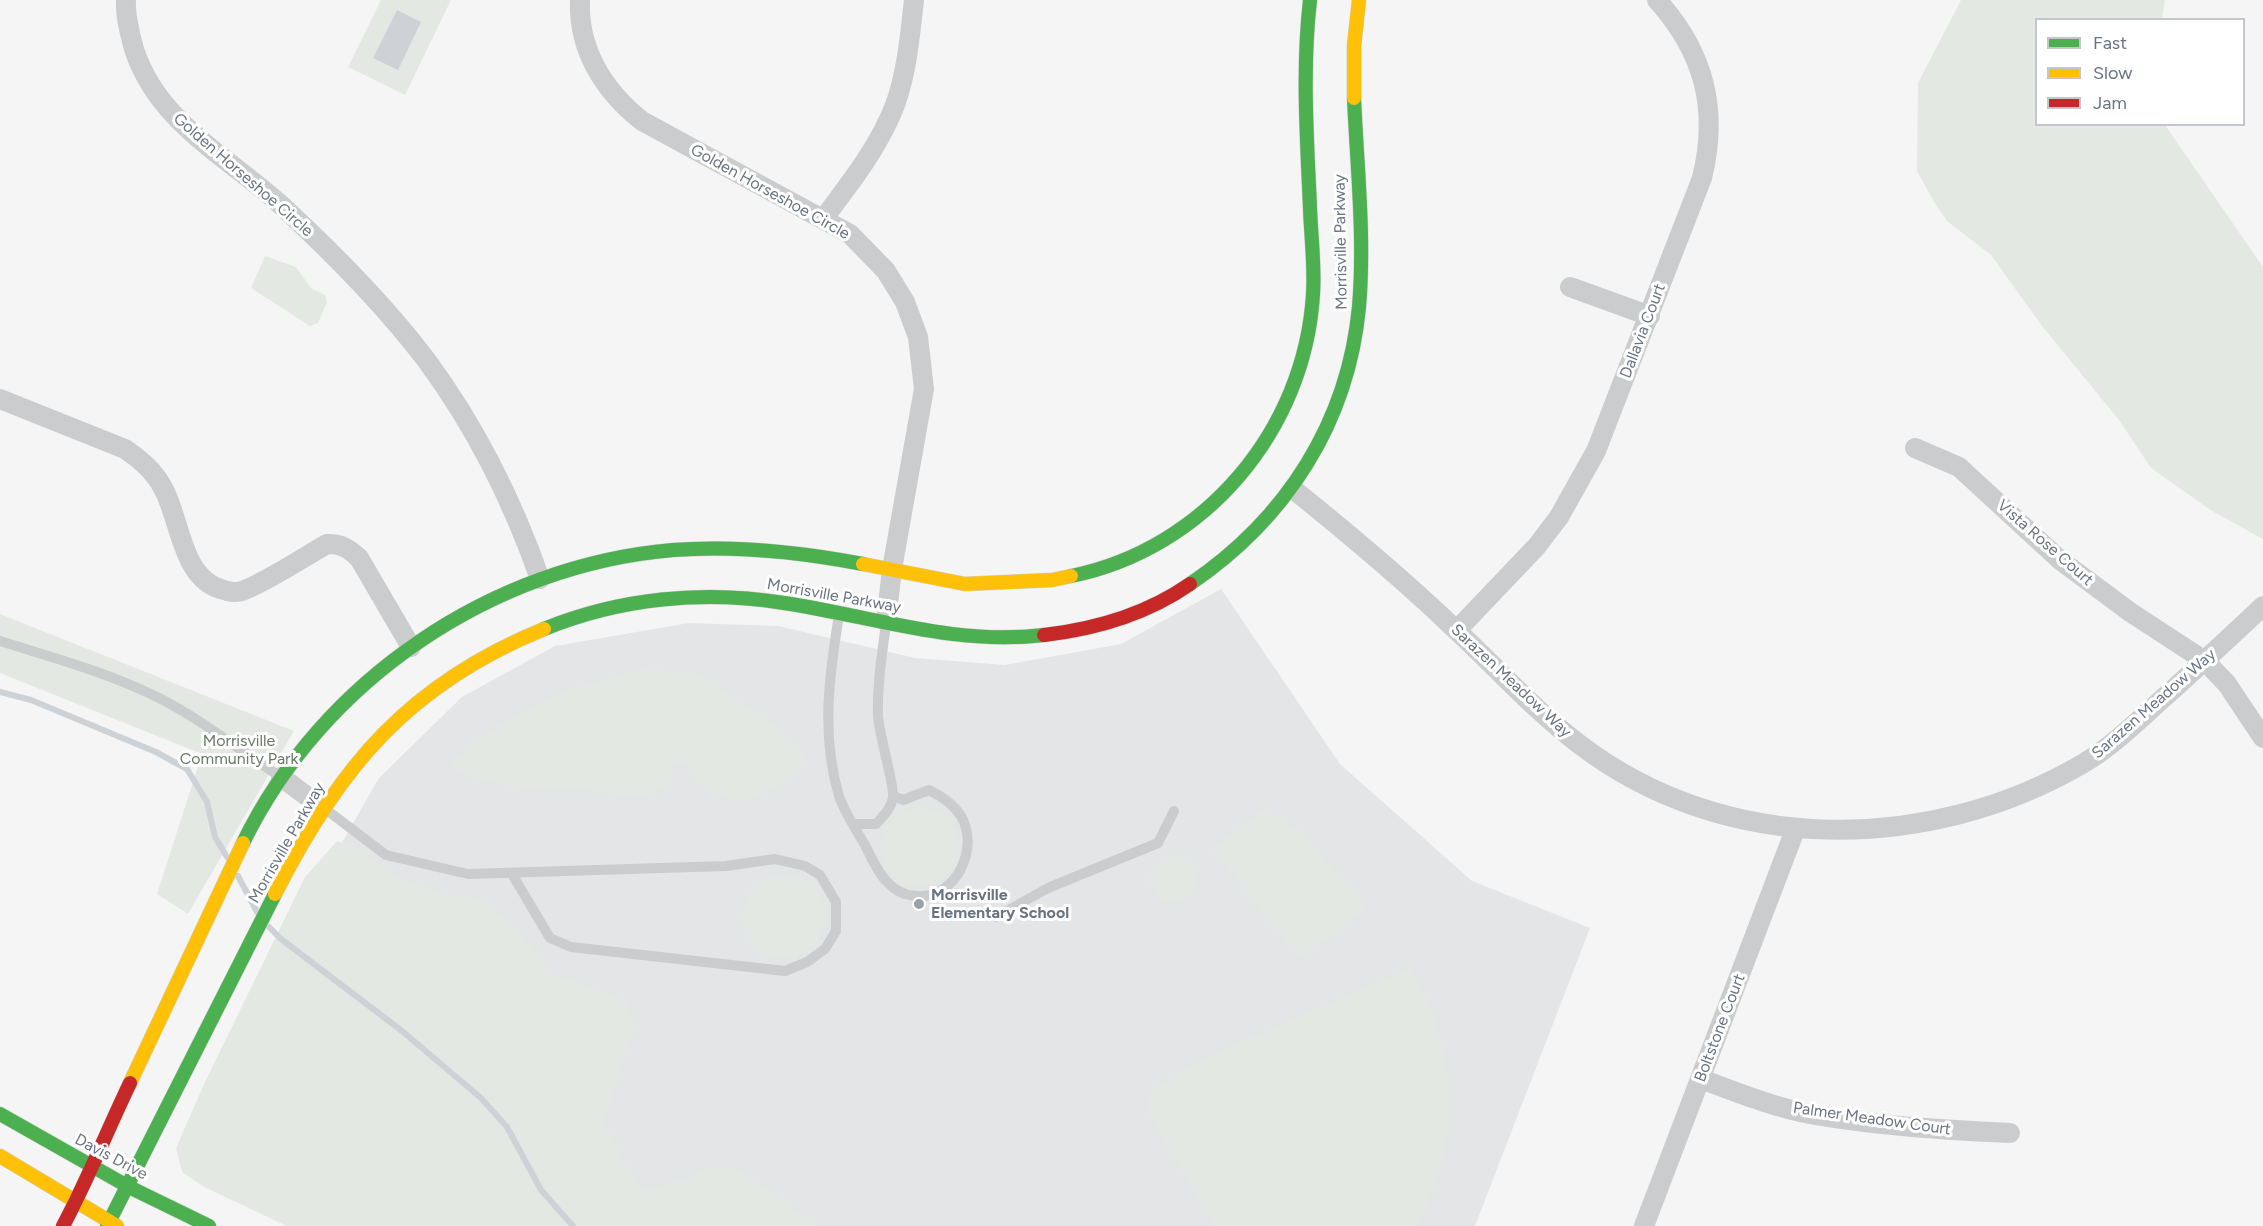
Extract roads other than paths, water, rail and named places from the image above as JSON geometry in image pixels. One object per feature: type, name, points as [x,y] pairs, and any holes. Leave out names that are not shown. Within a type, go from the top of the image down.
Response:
[{"type":"main road","name":"Morrisville Parkway","points":[[63,1226],[94,1167],[103,1140],[226,881],[264,805],[281,777],[314,736],[367,682],[411,647],[451,621],[540,579],[611,559],[664,551],[718,548],[765,549],[892,569],[966,584],[1026,583],[1064,578],[1114,567],[1148,552],[1197,521],[1227,491],[1262,446],[1286,400],[1303,354],[1313,301],[1305,66],[1310,0]]},
{"type":"main road","name":"Morrisville Parkway","points":[[111,1225],[277,889],[323,808],[362,754],[404,714],[466,668],[534,633],[625,606],[677,597],[751,598],[797,602],[955,635],[992,638],[1068,633],[1155,605],[1218,563],[1257,530],[1293,489],[1320,447],[1337,406],[1353,350],[1361,308],[1353,77],[1359,0]]},
{"type":"main road","name":"Davis Drive","points":[[0,1114],[129,1187],[209,1226]]},
{"type":"main road","points":[[0,1156],[111,1225]]},
{"type":"street","name":"Golden Horseshoe Circle","points":[[126,0],[131,38],[141,69],[161,103],[187,131],[280,205],[355,276],[427,362],[472,430],[509,502],[540,579]]},
{"type":"street","name":"Golden Horseshoe Circle","points":[[580,0],[581,26],[593,67],[622,106],[642,121],[850,234],[886,271],[905,302],[918,337],[924,402],[892,569],[886,622]]},
{"type":"street","points":[[824,218],[870,154],[895,105],[904,70],[914,0]]},
{"type":"street","name":"Dallavia Court","points":[[1457,630],[1537,546],[1580,485],[1650,316],[1702,178],[1710,138],[1707,96],[1700,69],[1675,20],[1657,0]]},
{"type":"street","points":[[1570,287],[1650,316]]},
{"type":"street","points":[[0,399],[125,449],[155,473],[164,489],[191,564],[207,583],[217,589],[241,592],[327,544],[341,544],[350,549],[359,558],[411,647]]},
{"type":"street","name":"Vista Rose Court","points":[[1914,448],[1959,466],[2060,560],[2130,612],[2205,661],[2227,684],[2263,738]]},
{"type":"street","name":"Sarazen Meadow Way","points":[[1293,489],[1363,545],[1457,630],[1543,714],[1582,746],[1646,784],[1701,807],[1795,830],[1883,829],[1941,821],[2032,791],[2086,762],[2118,738],[2263,606]]},
{"type":"street","points":[[281,777],[323,808]]},
{"type":"street","name":"Boltstone Court","points":[[1644,1226],[1795,830]]},
{"type":"street","name":"Palmer Meadow Court","points":[[1701,1079],[1755,1099],[1814,1114],[1929,1130],[2010,1133]]},
{"type":"lane","points":[[839,612],[828,688],[828,731],[840,798],[878,872],[890,885],[903,893],[917,897],[940,891],[954,881],[967,852],[967,838],[961,817],[949,803],[930,790],[903,800],[894,796]]},
{"type":"lane","points":[[855,824],[876,824],[888,811],[894,796],[883,753],[878,716],[881,655],[886,622]]},
{"type":"lane","points":[[0,641],[61,660],[163,700],[213,729],[281,777]]},
{"type":"lane","points":[[323,808],[386,855],[468,874],[726,866],[775,859],[805,866],[820,876],[836,902],[836,931],[825,949],[807,962],[785,971],[571,947],[550,938],[512,874]]},
{"type":"lane","points":[[996,917],[1048,888],[1158,843],[1174,811]]},
{"type":"waterway","points":[[0,692],[31,700],[156,752],[187,769],[207,802],[215,837],[227,857]]},
{"type":"waterway","points":[[238,876],[257,912]]},
{"type":"waterway","points":[[269,927],[281,939],[402,1031],[481,1098],[507,1127],[541,1190],[573,1226]]},
{"type":"place","name":"Morrisville Elementary School","points":[[919,904]]},
{"type":"park label","name":"Morrisville Community Park","points":[[239,750]]}]
